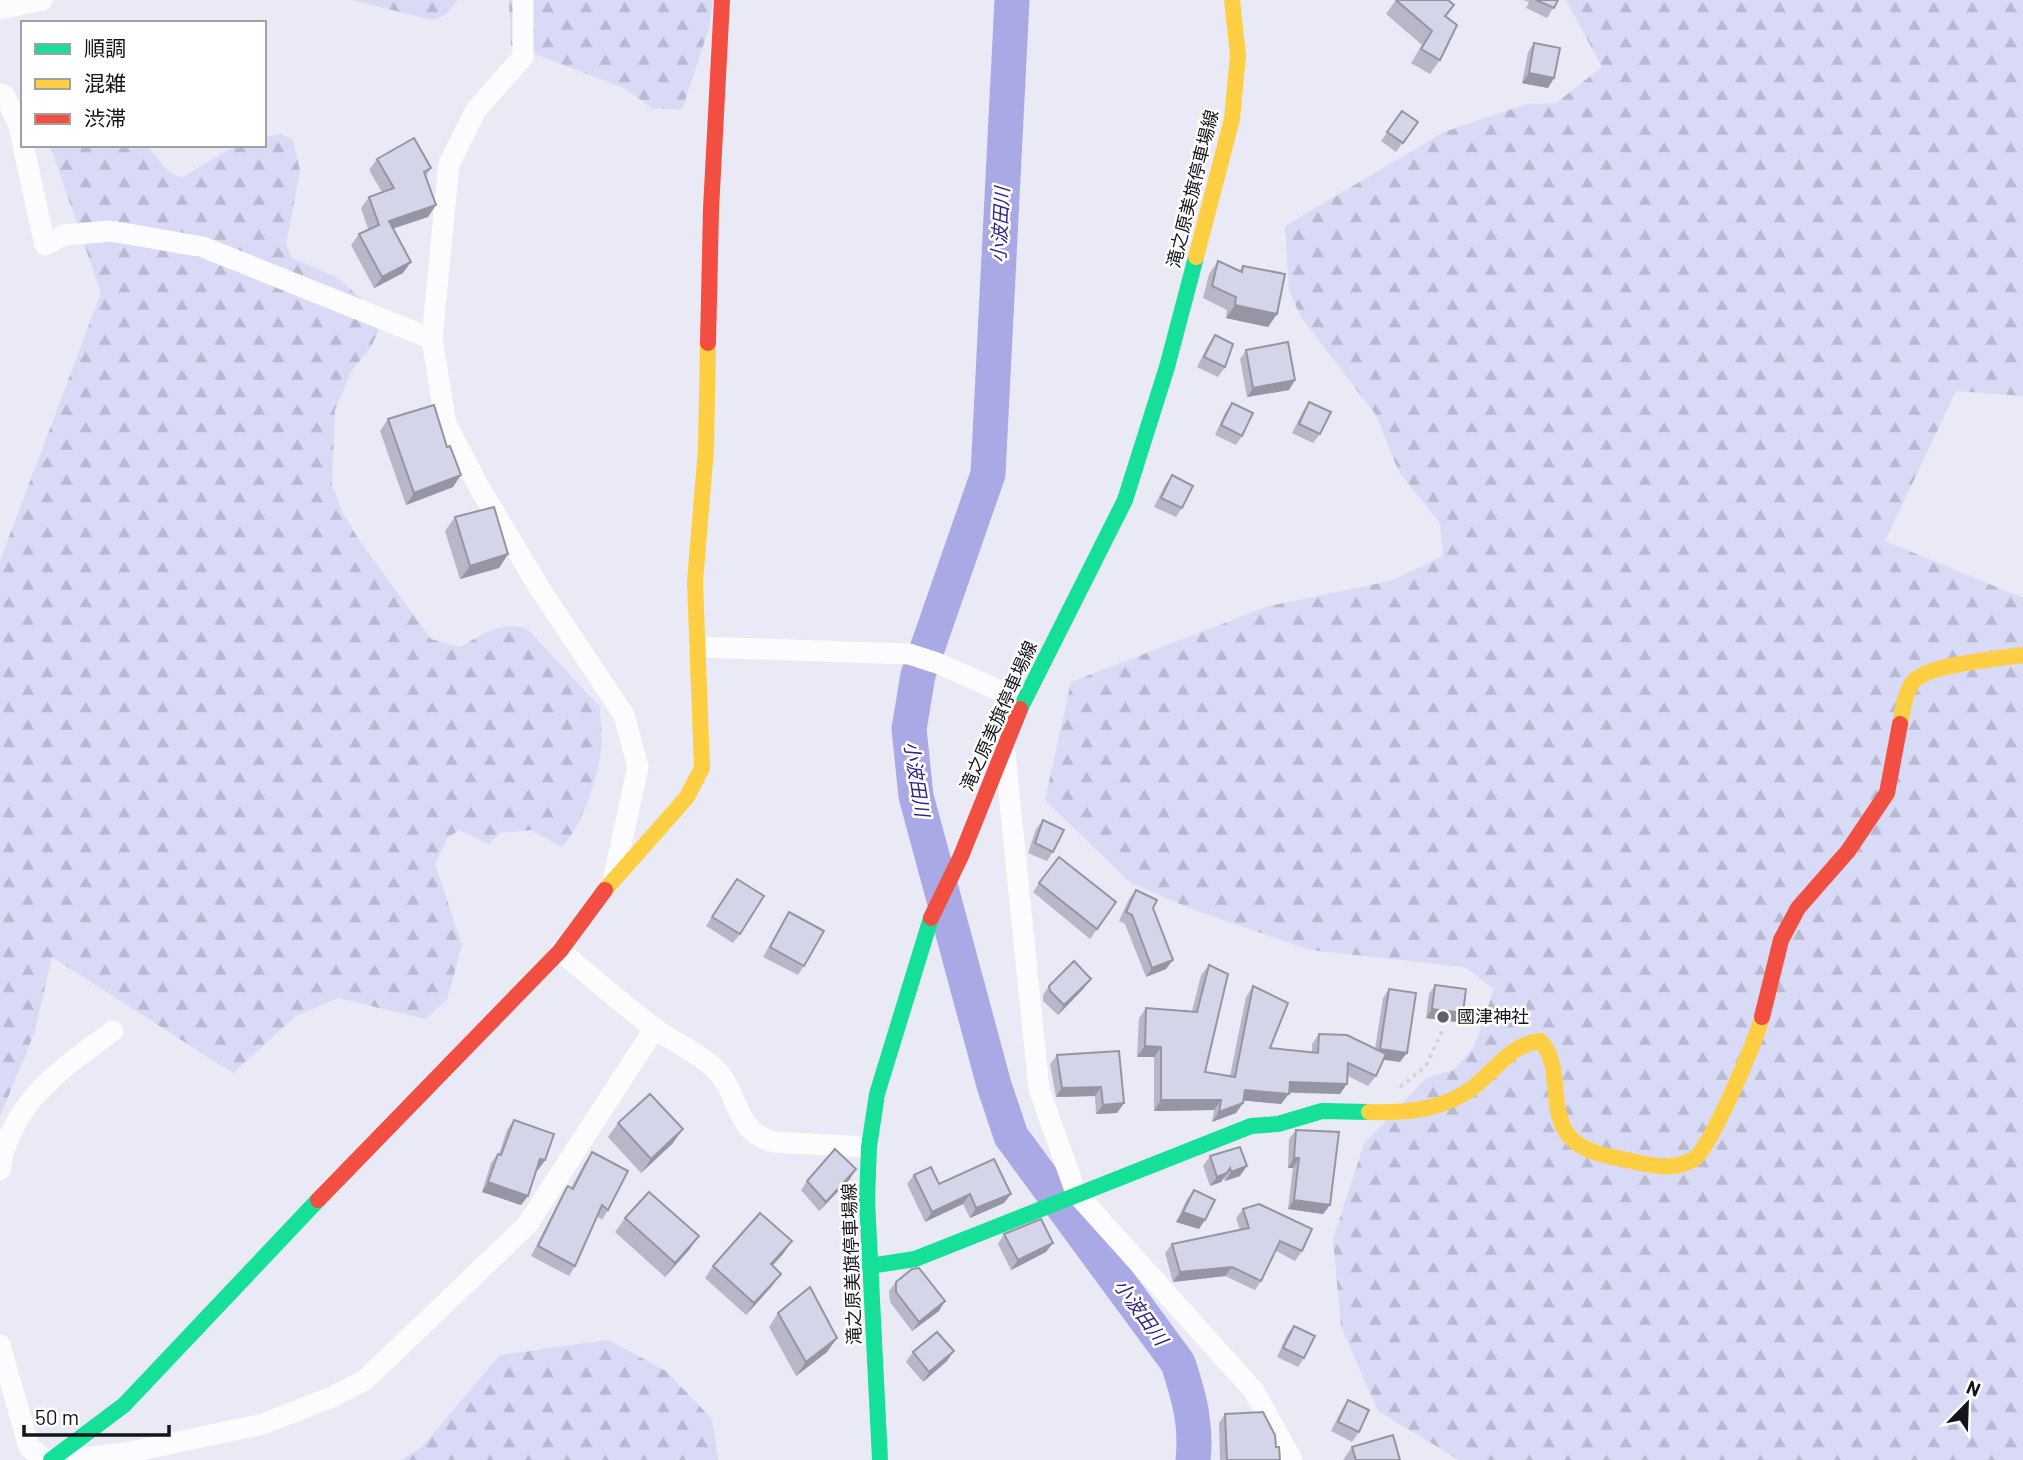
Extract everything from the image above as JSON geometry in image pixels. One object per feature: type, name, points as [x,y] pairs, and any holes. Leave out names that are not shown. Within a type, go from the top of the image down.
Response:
[{"type":"street","points":[[0,9],[42,0]]},
{"type":"street","points":[[523,0],[523,57],[476,110],[449,164],[432,339],[446,424],[479,487],[540,589],[624,715],[638,767],[613,880]]},
{"type":"street","points":[[0,1345],[29,1447],[49,1460],[124,1405],[285,1233],[560,951],[613,880],[687,797],[702,768],[695,582],[706,449],[711,209],[722,0]]},
{"type":"street","name":"滝之原美旗停車場線","points":[[880,1460],[870,1266],[869,1147],[877,1094],[930,921],[961,856],[1023,701],[1125,500],[1167,367],[1232,119],[1238,55],[1232,0]]},
{"type":"street","points":[[0,94],[4,95],[21,136]]},
{"type":"street","points":[[24,147],[45,246],[64,235],[111,231],[203,247],[432,339]]},
{"type":"street","points":[[699,646],[909,654],[937,663],[1023,701]]},
{"type":"street","points":[[870,1266],[915,1259],[1251,1126],[1271,1128],[1319,1112],[1410,1114],[1432,1108],[1466,1093],[1531,1040],[1541,1041],[1550,1055],[1559,1123],[1571,1142],[1592,1153],[1664,1169],[1685,1166],[1700,1154],[1758,1038],[1781,940],[1798,908],[1848,850],[1887,793],[1905,699],[1912,682],[1921,675],[1964,664],[2023,656]]},
{"type":"street","points":[[1004,748],[1039,1089],[1072,1195],[1254,1391],[1292,1460]]},
{"type":"street","points":[[560,951],[655,1028],[714,1068],[726,1083],[744,1122],[760,1138],[773,1142],[869,1147]]},
{"type":"street","points":[[63,1460],[126,1453],[263,1424],[332,1397],[365,1380],[527,1225],[608,1096],[655,1028]]},
{"type":"street","points":[[0,1170],[3,1149],[17,1115],[66,1065],[113,1031]]},
{"type":"green space","points":[[351,0],[457,0],[447,14],[433,20]]},
{"type":"green space","points":[[509,0],[713,0],[709,28],[682,110],[652,108],[624,88],[511,45]]},
{"type":"green space","points":[[1566,0],[2023,0],[2023,396],[1956,391],[1885,541],[2023,598],[2023,1460],[1459,1460],[1378,1411],[1341,1326],[1333,1239],[1364,1144],[1426,1078],[1454,1070],[1474,1047],[1494,989],[1465,967],[1310,950],[1192,909],[1131,883],[1045,800],[1071,682],[1269,606],[1390,581],[1443,556],[1440,523],[1399,472],[1376,415],[1301,317],[1289,290],[1285,226],[1444,132],[1527,104],[1556,103],[1602,67]]},
{"type":"green space","points":[[281,134],[293,140],[300,171],[286,244],[292,258],[336,277],[384,318],[371,347],[352,370],[335,410],[332,484],[343,513],[359,540],[431,639],[460,647],[501,627],[528,630],[600,707],[602,746],[596,775],[582,816],[561,847],[531,830],[500,833],[489,844],[459,830],[447,839],[435,864],[462,945],[447,1000],[425,1019],[338,998],[296,1016],[233,1073],[52,957],[34,1034],[0,1116],[0,561],[101,293],[51,147],[148,147],[168,171],[181,178],[234,147],[266,147],[266,137]]},
{"type":"green space","points":[[608,1340],[666,1371],[712,1419],[718,1460],[401,1460],[422,1447],[500,1355]]},
{"type":"building","points":[[1396,0],[1448,0],[1454,5],[1445,16],[1457,25],[1440,60],[1421,49],[1432,31]]},
{"type":"building","points":[[1536,0],[1558,0],[1554,8]]},
{"type":"building","points":[[1534,43],[1560,48],[1554,78],[1529,73]]},
{"type":"building","points":[[1402,111],[1418,122],[1403,143],[1387,132]]},
{"type":"building","points":[[414,138],[431,168],[424,172],[436,205],[389,221],[411,262],[382,277],[359,234],[379,225],[369,197],[394,188],[377,159]]},
{"type":"building","points":[[1218,261],[1242,272],[1243,266],[1285,274],[1277,314],[1235,305],[1236,297],[1212,286]]},
{"type":"building","points":[[1215,335],[1233,344],[1225,367],[1204,357]]},
{"type":"building","points":[[1288,342],[1295,380],[1253,388],[1246,350]]},
{"type":"building","points":[[1309,402],[1331,412],[1320,434],[1299,424]]},
{"type":"building","points":[[1232,403],[1253,413],[1242,436],[1221,425]]},
{"type":"building","points":[[434,405],[447,447],[450,446],[461,475],[414,493],[388,419]]},
{"type":"building","points":[[1172,475],[1193,486],[1182,508],[1161,498]]},
{"type":"building","points":[[494,507],[508,554],[470,566],[455,517]]},
{"type":"building","points":[[1043,820],[1064,830],[1053,852],[1035,843]]},
{"type":"building","points":[[1059,857],[1116,902],[1097,929],[1039,883]]},
{"type":"building","points":[[737,879],[764,896],[740,934],[712,917]]},
{"type":"building","points":[[1136,890],[1157,900],[1153,908],[1173,960],[1152,968],[1132,915],[1126,912]]},
{"type":"building","points":[[789,912],[824,931],[804,966],[770,947]]},
{"type":"building","points":[[1074,961],[1091,979],[1064,1005],[1050,991],[1049,986]]},
{"type":"building","points":[[1209,965],[1228,974],[1205,1072],[1235,1077],[1253,986],[1288,1003],[1270,1048],[1318,1053],[1319,1034],[1347,1035],[1386,1054],[1376,1076],[1348,1063],[1347,1084],[1290,1082],[1289,1094],[1245,1090],[1243,1103],[1219,1112],[1221,1100],[1161,1100],[1161,1047],[1145,1046],[1146,1008],[1197,1012]]},
{"type":"building","points":[[1435,985],[1466,989],[1463,1013],[1432,1009]]},
{"type":"building","points":[[1389,989],[1416,993],[1407,1053],[1380,1049]]},
{"type":"building","points":[[1119,1051],[1124,1103],[1103,1105],[1101,1087],[1062,1088],[1057,1055]]},
{"type":"building","points":[[650,1094],[683,1129],[651,1159],[618,1123]]},
{"type":"building","points":[[514,1120],[554,1134],[545,1160],[540,1159],[528,1196],[488,1182]]},
{"type":"building","points":[[1296,1130],[1339,1132],[1330,1205],[1294,1200],[1299,1158],[1294,1158]]},
{"type":"building","points":[[1240,1147],[1247,1166],[1231,1172],[1230,1168],[1227,1173],[1217,1177],[1210,1156]]},
{"type":"building","points":[[835,1149],[856,1169],[826,1202],[807,1181]]},
{"type":"building","points":[[592,1152],[628,1171],[608,1210],[602,1205],[575,1266],[538,1246],[566,1189],[568,1186],[573,1189]]},
{"type":"building","points":[[994,1159],[1011,1194],[976,1208],[970,1194],[932,1212],[914,1175],[931,1167],[939,1184]]},
{"type":"building","points":[[1194,1190],[1215,1200],[1205,1220],[1183,1212]]},
{"type":"building","points":[[649,1192],[699,1236],[675,1263],[625,1218]]},
{"type":"building","points":[[1259,1204],[1312,1229],[1302,1251],[1280,1241],[1261,1281],[1232,1267],[1180,1272],[1172,1244],[1249,1228],[1243,1209]]},
{"type":"building","points":[[760,1213],[792,1241],[771,1264],[781,1274],[754,1303],[713,1266]]},
{"type":"building","points":[[1041,1219],[1053,1243],[1018,1260],[1004,1234]]},
{"type":"building","points":[[919,1268],[945,1301],[919,1322],[896,1292],[896,1282],[912,1269]]},
{"type":"building","points":[[810,1287],[837,1338],[806,1362],[778,1313]]},
{"type":"building","points":[[1294,1326],[1315,1336],[1304,1358],[1283,1348]]},
{"type":"building","points":[[937,1332],[954,1351],[929,1372],[913,1352]]},
{"type":"building","points":[[1348,1400],[1369,1410],[1359,1432],[1338,1422]]},
{"type":"building","points":[[1263,1412],[1275,1435],[1280,1460],[1227,1460],[1225,1414]]},
{"type":"building","points":[[1393,1435],[1400,1460],[1356,1460],[1352,1447]]},
{"type":"waterway","name":"小波田川","points":[[1012,0],[988,474],[918,675],[909,729],[916,796],[994,1085],[1011,1136],[1178,1363],[1191,1411],[1193,1460]]},
{"type":"traffic: fast","points":[[1020,709],[1125,500],[1167,367],[1196,257]]},
{"type":"traffic: fast","points":[[880,1460],[867,1200],[869,1147],[877,1094],[931,918]]},
{"type":"traffic: fast","points":[[870,1266],[915,1259],[1251,1126],[1278,1124],[1322,1111],[1369,1112]]},
{"type":"traffic: fast","points":[[51,1460],[124,1405],[318,1200]]},
{"type":"traffic: slow","points":[[1196,257],[1232,119],[1238,55],[1232,0]]},
{"type":"traffic: slow","points":[[605,890],[687,797],[702,768],[695,582],[706,449],[708,343]]},
{"type":"traffic: slow","points":[[1900,724],[1908,692],[1913,682],[1921,676],[1948,667],[2023,655]]},
{"type":"traffic: slow","points":[[1369,1112],[1418,1110],[1442,1104],[1475,1086],[1508,1055],[1540,1041],[1552,1062],[1562,1125],[1574,1141],[1588,1150],[1611,1157],[1652,1165],[1686,1163],[1694,1159],[1711,1136],[1743,1069],[1762,1017]]},
{"type":"traffic: jam","points":[[708,343],[711,209],[722,0]]},
{"type":"traffic: jam","points":[[931,918],[961,856],[1020,709]]},
{"type":"traffic: jam","points":[[1762,1017],[1781,940],[1798,908],[1848,851],[1887,793],[1900,724]]},
{"type":"traffic: jam","points":[[318,1200],[560,951],[605,890]]},
{"type":"place","name":"國津神社","points":[[1443,1017]]}]
